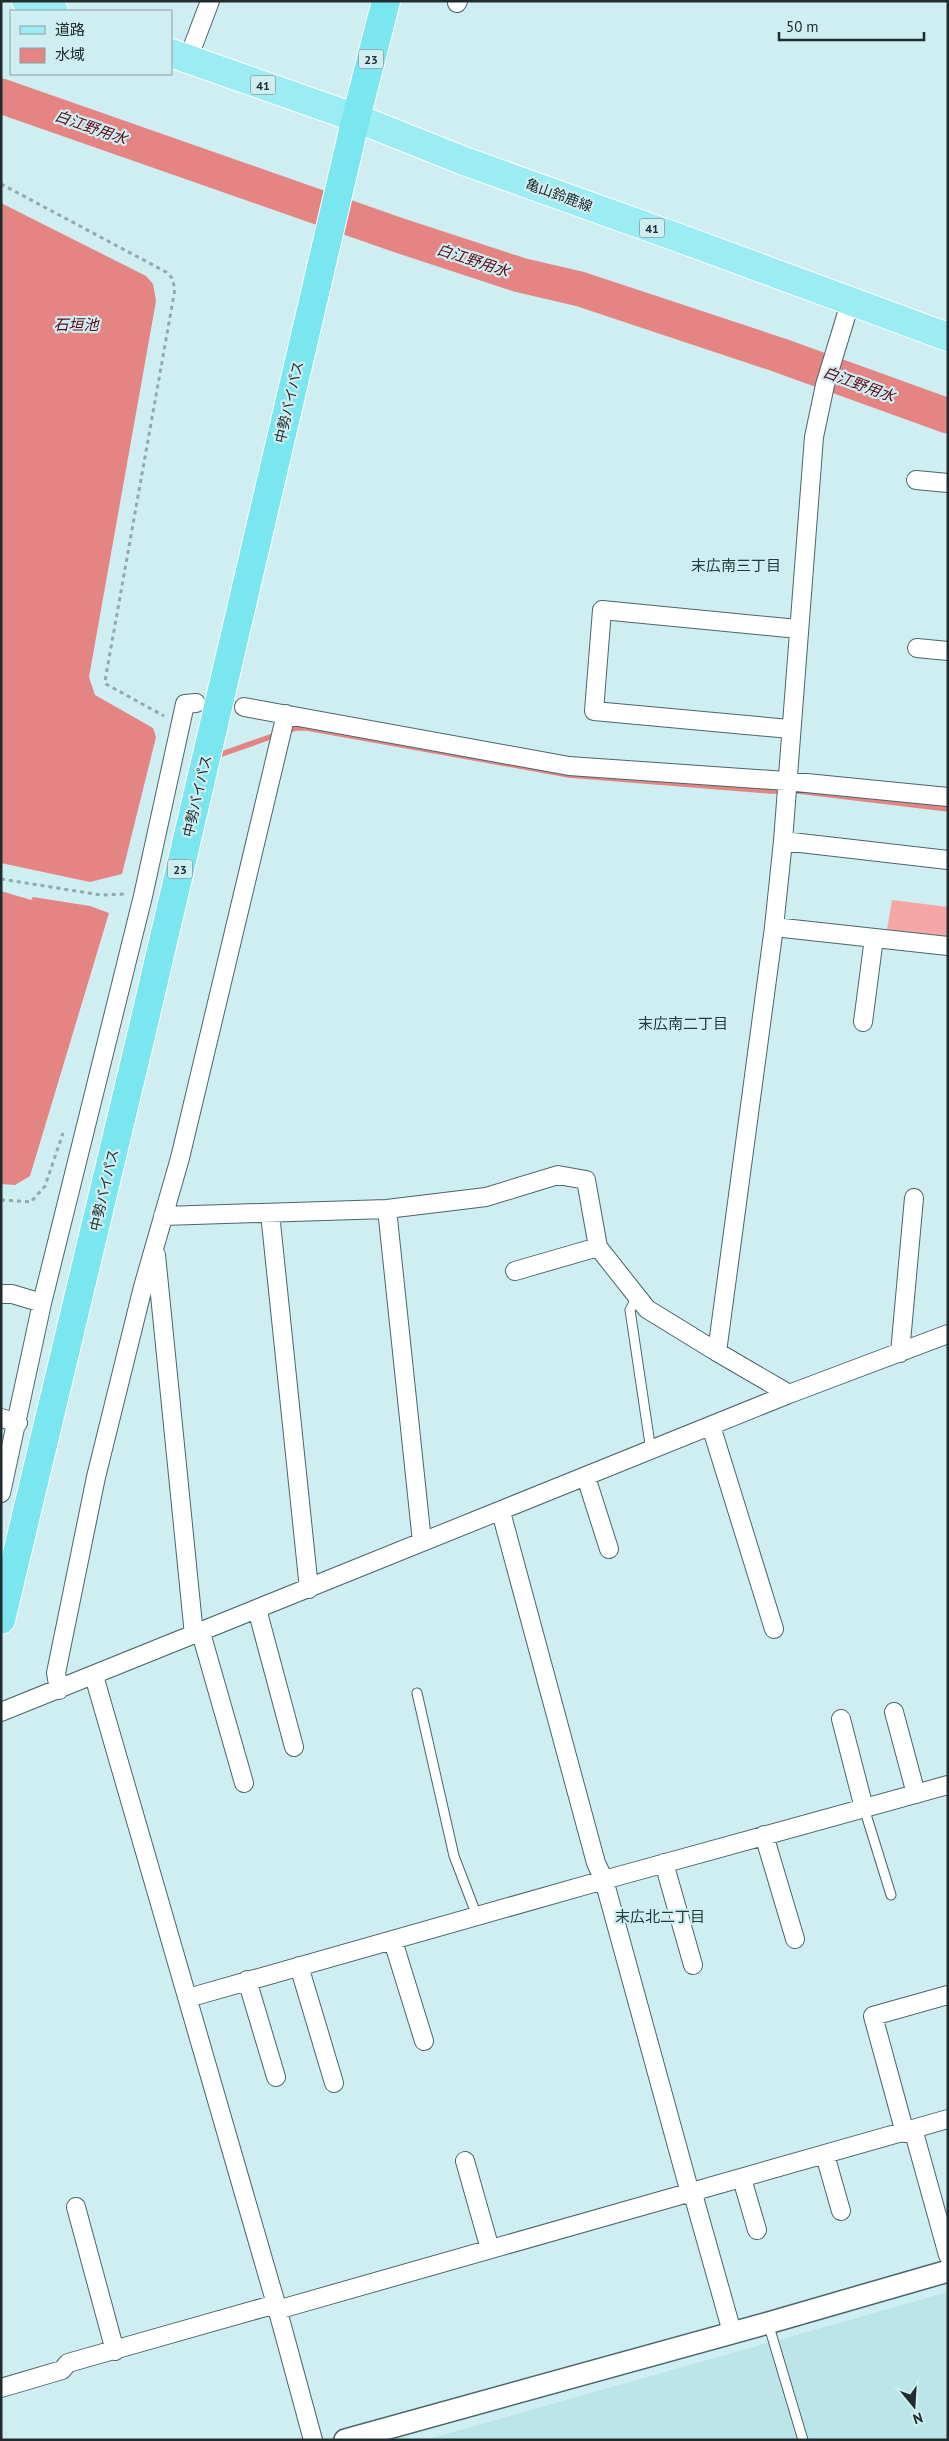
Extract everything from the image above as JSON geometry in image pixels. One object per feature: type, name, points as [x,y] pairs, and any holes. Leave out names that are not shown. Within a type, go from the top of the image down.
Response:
[{"type":"highway","name":"中勢バイパス","points":[[1,1620],[142,1033],[356,118],[386,1]]},
{"type":"main road","points":[[26,1],[51,10]]},
{"type":"main road","name":"亀山鈴鹿線","points":[[180,56],[356,118],[464,161],[679,238],[850,303],[948,337]]},
{"type":"street","points":[[180,56],[210,1]]},
{"type":"street","points":[[717,1352],[774,927],[783,841],[786,780],[814,437],[825,385],[850,303]]},
{"type":"street","points":[[916,480],[948,483]]},
{"type":"street","points":[[790,729],[594,711],[602,610],[798,629]]},
{"type":"street","points":[[917,648],[948,651]]},
{"type":"street","points":[[1,1492],[10,1420],[42,1303],[142,896],[185,704],[196,703]]},
{"type":"street","points":[[244,707],[570,766],[786,780],[948,797]]},
{"type":"street","points":[[59,1690],[56,1673],[96,1478],[155,1244],[180,1158],[286,714]]},
{"type":"street","points":[[783,841],[948,860]]},
{"type":"street","points":[[774,927],[948,946]]},
{"type":"street","points":[[863,1022],[874,938]]},
{"type":"street","points":[[163,1216],[387,1210],[486,1197],[558,1175],[586,1180],[598,1247],[647,1310],[789,1394]]},
{"type":"street","points":[[900,1353],[914,1198]]},
{"type":"street","points":[[387,1210],[422,1542]]},
{"type":"street","points":[[270,1213],[309,1589]]},
{"type":"street","points":[[155,1244],[197,1634],[244,1783]]},
{"type":"street","points":[[515,1271],[598,1247]]},
{"type":"street","points":[[1,1294],[12,1294],[42,1303]]},
{"type":"street","points":[[1,1712],[422,1542],[502,1512],[789,1394],[948,1334]]},
{"type":"street","points":[[711,1426],[774,1630]]},
{"type":"street","points":[[586,1477],[609,1549]]},
{"type":"street","points":[[502,1512],[596,1863],[604,1880],[690,2193],[695,2201],[732,2332]]},
{"type":"street","points":[[257,1609],[294,1746]]},
{"type":"street","points":[[94,1676],[188,1998],[313,2440]]},
{"type":"street","points":[[894,1712],[916,1794]]},
{"type":"street","points":[[841,1719],[864,1808]]},
{"type":"street","points":[[188,1998],[664,1863],[948,1785]]},
{"type":"street","points":[[764,1835],[794,1939]]},
{"type":"street","points":[[664,1863],[693,1965]]},
{"type":"street","points":[[393,1941],[424,2041]]},
{"type":"street","points":[[299,1966],[334,2083]]},
{"type":"street","points":[[247,1980],[276,2077]]},
{"type":"street","points":[[948,1995],[873,2016],[948,2255]]},
{"type":"street","points":[[1,2388],[62,2370],[68,2363],[490,2249],[948,2119]]},
{"type":"street","points":[[825,2155],[841,2211]]},
{"type":"street","points":[[465,2161],[490,2249]]},
{"type":"street","points":[[742,2179],[757,2230]]},
{"type":"street","points":[[76,2207],[115,2351]]},
{"type":"street","points":[[355,2438],[948,2271]]},
{"type":"lane","points":[[637,1297],[630,1310],[651,1451]]},
{"type":"lane","points":[[417,1693],[454,1856],[477,1916]]},
{"type":"lane","points":[[864,1808],[891,1895]]},
{"type":"lane","points":[[768,2323],[803,2440]]},
{"type":"path","points":[[1,184],[130,251],[166,272],[172,278],[174,289],[105,681],[166,718]]},
{"type":"path","points":[[1,879],[101,895],[133,894]]},
{"type":"path","points":[[1,1200],[30,1202],[44,1186],[66,1123]]},
{"type":"shaded area","points":[[892,900],[948,907],[948,936],[887,930]]},
{"type":"shaded area","points":[[948,2292],[948,2440],[425,2440]]},
{"type":"water","name":"石垣池","points":[[1,203],[146,276],[153,284],[156,301],[89,677],[95,695],[153,728],[156,737],[122,874],[90,882],[1,863]]},
{"type":"water","points":[[1,891],[31,900],[33,897],[90,906],[109,913],[30,1176],[15,1185],[1,1184]]},
{"type":"waterway","name":"白江野用水","points":[[1,96],[398,235],[520,275],[580,289],[779,355],[948,416]]},
{"type":"waterway","points":[[216,756],[296,728],[307,728],[569,775],[771,791],[798,791],[948,809]]},
{"type":"district","name":"末広南三丁目","points":[[736,565]]},
{"type":"district","name":"末広南二丁目","points":[[683,1023]]},
{"type":"district","name":"末広北二丁目","points":[[660,1916]]}]
